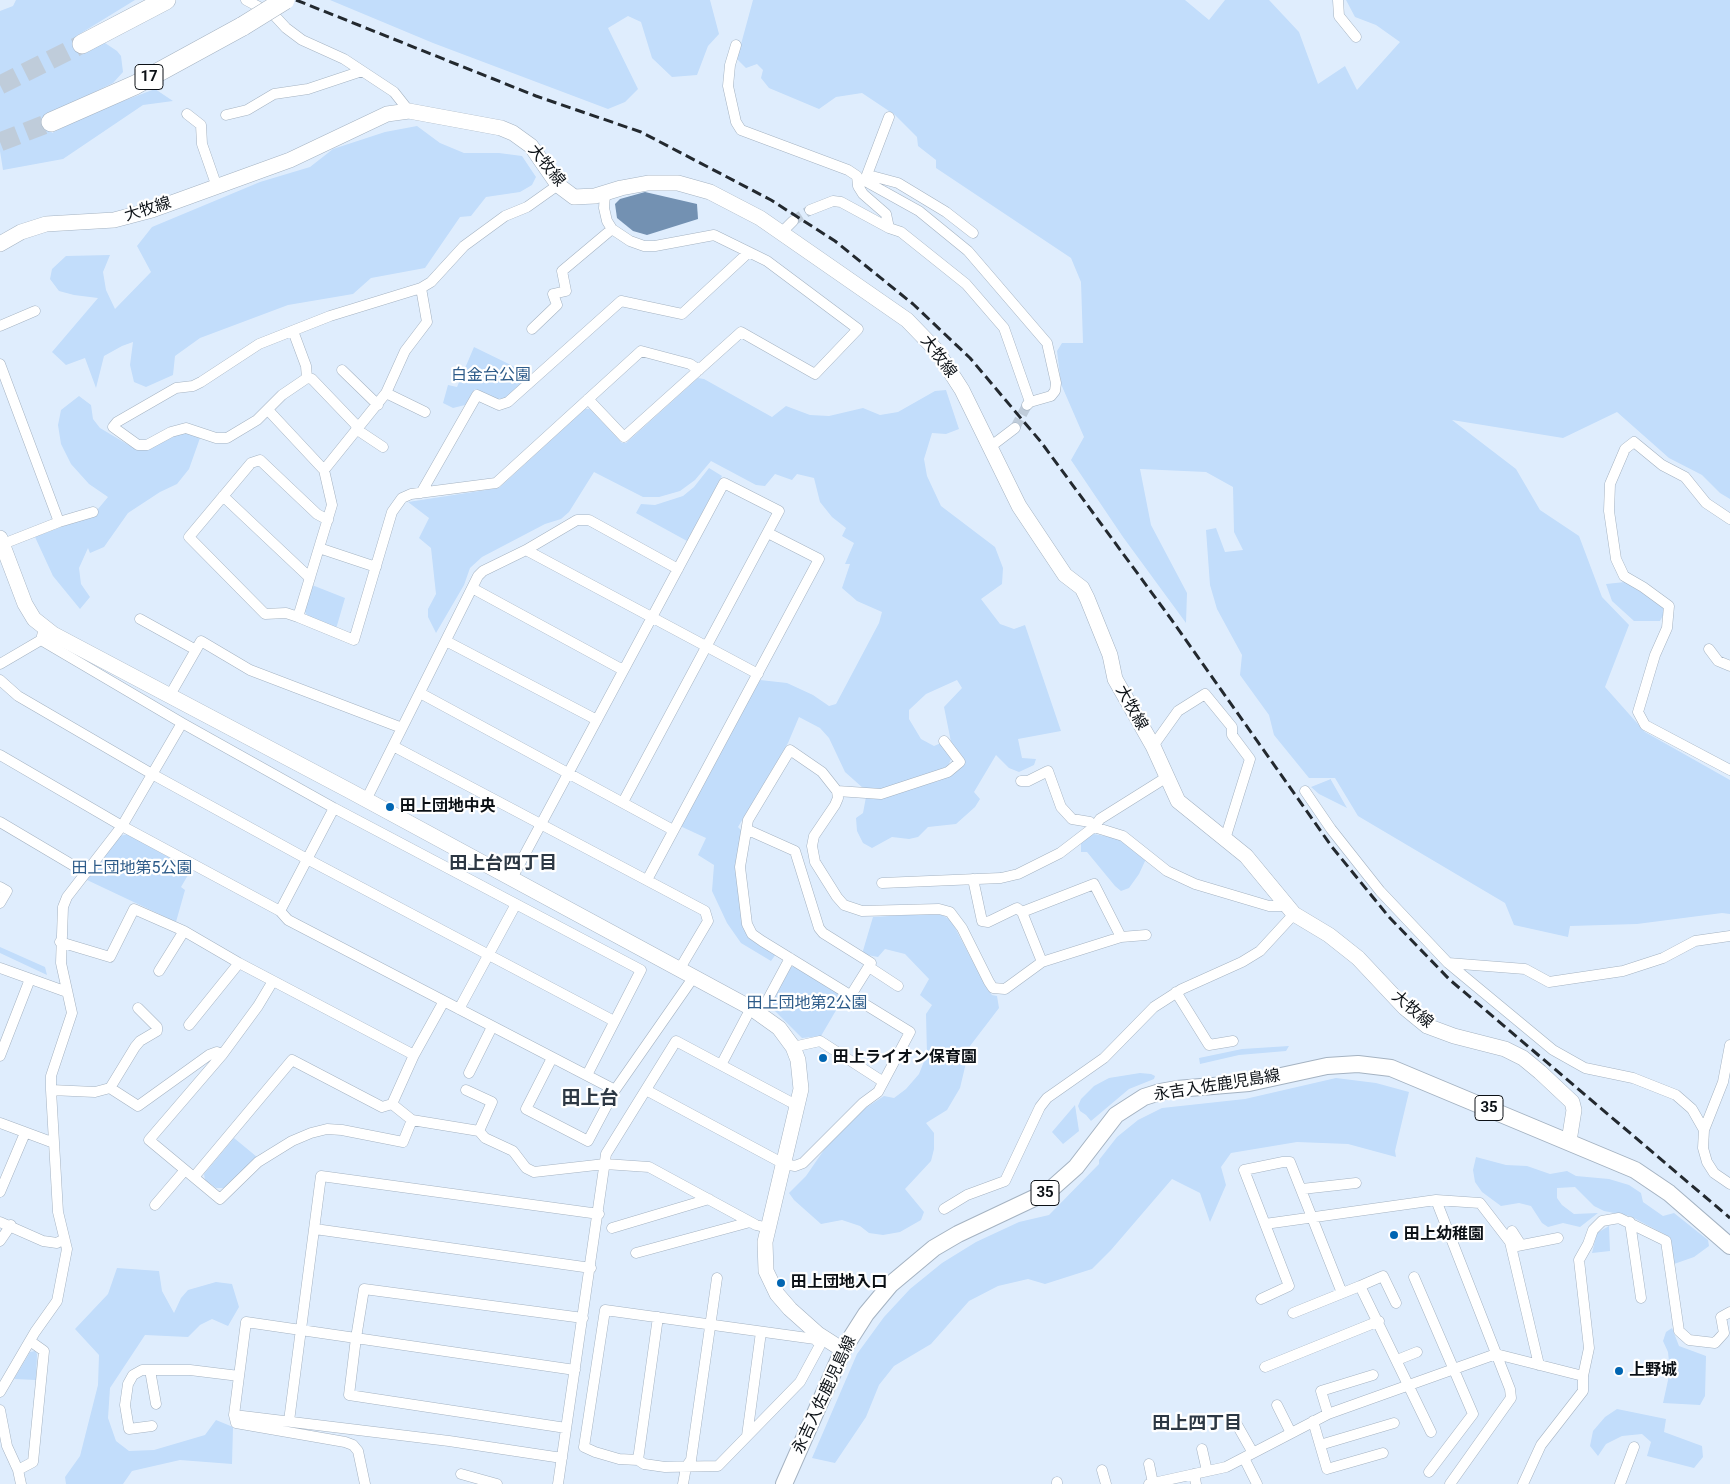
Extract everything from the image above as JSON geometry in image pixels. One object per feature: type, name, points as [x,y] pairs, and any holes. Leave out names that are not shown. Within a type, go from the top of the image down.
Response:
[{"type":"highway","points":[[82,44],[166,0]]},
{"type":"highway","name":"17","points":[[51,122],[135,85],[243,26],[286,0]]},
{"type":"main road","name":"永吉入佐鹿児島線","points":[[784,1484],[843,1350],[876,1300],[912,1265],[958,1234],[1049,1191],[1076,1167],[1116,1115],[1144,1097],[1160,1092],[1249,1083],[1327,1066],[1374,1065],[1391,1068],[1615,1160],[1654,1182],[1730,1246]]},
{"type":"street","points":[[246,0],[274,15],[286,28],[302,40],[344,59],[394,92],[410,111]]},
{"type":"street","points":[[1338,0],[1339,16],[1356,37]]},
{"type":"street","points":[[736,45],[730,65],[728,86],[736,122],[741,130],[839,166],[863,177],[919,211],[968,251],[1046,342],[1056,383],[1052,396],[1028,404],[1004,328],[966,284],[901,232],[889,228],[841,202],[823,204],[810,210]]},
{"type":"street","points":[[226,115],[247,110],[274,94],[308,89],[362,71]]},
{"type":"street","name":"大牧線","points":[[0,244],[34,227],[52,222],[101,222],[134,216],[307,153],[387,114],[410,111],[502,128],[512,133],[539,155],[558,185],[574,197],[605,194],[621,188],[648,183],[686,185],[727,200],[782,232],[872,295],[924,336],[952,373],[1019,506],[1065,574],[1085,593],[1110,655],[1115,679],[1153,746],[1178,801],[1246,856],[1290,910],[1329,935],[1358,958],[1405,1008],[1427,1026],[1454,1036],[1505,1049],[1524,1058],[1572,1102],[1574,1110],[1569,1141]]},
{"type":"street","points":[[187,114],[201,125],[202,144],[217,187]]},
{"type":"street","points":[[889,118],[858,186],[886,214],[889,228]]},
{"type":"street","points":[[863,177],[898,184],[946,212],[973,234]]},
{"type":"street","points":[[307,378],[282,395],[268,410],[236,434],[227,438],[216,438],[186,428],[171,432],[147,445],[138,445],[113,427],[116,422],[176,388],[193,386],[201,382],[259,344],[366,304],[421,288],[431,282],[464,246],[505,216],[527,207],[558,185]]},
{"type":"street","points":[[588,399],[624,438],[741,332],[815,374],[858,329],[767,261],[714,235],[676,243],[644,246],[612,229],[604,208],[605,194]]},
{"type":"street","points":[[782,232],[793,221]]},
{"type":"street","points":[[532,329],[557,305],[553,294],[566,291],[562,271],[612,229]]},
{"type":"street","points":[[422,493],[476,395],[499,405],[508,402],[621,301],[682,314],[749,252]]},
{"type":"street","points":[[324,470],[386,394],[405,352],[427,322],[421,288]]},
{"type":"street","points":[[0,326],[35,311]]},
{"type":"street","points":[[293,331],[306,366],[307,378]]},
{"type":"street","points":[[328,520],[317,514],[260,460],[251,464],[188,537],[265,614],[286,613],[354,640],[396,504],[411,494],[496,483],[641,351],[690,364],[699,370]]},
{"type":"street","points":[[0,364],[59,522]]},
{"type":"street","points":[[342,370],[378,405]]},
{"type":"street","points":[[307,378],[312,380],[357,428],[383,447]]},
{"type":"street","points":[[386,394],[425,412]]},
{"type":"street","points":[[268,410],[324,470],[332,505],[298,617]]},
{"type":"street","points":[[990,447],[1015,428]]},
{"type":"street","points":[[1730,519],[1706,503],[1685,478],[1662,465],[1634,442],[1625,449],[1610,484],[1609,511],[1616,559],[1624,576],[1670,606],[1667,628],[1655,656],[1638,712],[1645,725],[1730,770]]},
{"type":"street","points":[[511,880],[724,483],[779,511],[623,802]]},
{"type":"street","points":[[224,496],[310,578]]},
{"type":"street","points":[[93,512],[1,541],[25,604],[43,634],[182,723],[334,808],[641,970],[587,1075]]},
{"type":"street","points":[[366,800],[472,588],[483,571],[526,550],[577,520],[589,520],[678,569]]},
{"type":"street","points":[[647,880],[819,559],[768,533]]},
{"type":"street","points":[[319,548],[376,567]]},
{"type":"street","points":[[526,550],[758,674]]},
{"type":"street","points":[[472,588],[623,670]]},
{"type":"street","points":[[140,619],[196,650]]},
{"type":"street","points":[[0,664],[43,634]]},
{"type":"street","points":[[43,634],[170,695],[756,1011],[779,1028],[793,1047],[801,1072],[798,1106],[768,1228],[764,1257],[770,1282],[790,1309],[817,1337],[843,1350]]},
{"type":"street","points":[[170,695],[201,641],[250,670],[402,728]]},
{"type":"street","points":[[446,641],[597,720]]},
{"type":"street","points":[[1710,649],[1718,661],[1730,666]]},
{"type":"street","points":[[0,680],[18,696],[152,774],[307,859],[614,1021]]},
{"type":"street","points":[[420,692],[673,830]]},
{"type":"street","points":[[1153,746],[1178,711],[1205,694],[1232,727],[1232,735],[1250,759],[1225,839]]},
{"type":"street","points":[[0,1392],[56,1301],[67,1248],[58,1212],[51,1090],[51,1076],[72,1013],[60,942],[63,907],[122,826],[182,723]]},
{"type":"street","points":[[837,791],[881,794],[948,772],[960,762],[944,741]]},
{"type":"street","points":[[393,746],[705,911],[708,921],[680,970]]},
{"type":"street","points":[[646,1090],[784,1164],[795,1166],[803,1163],[864,1103],[878,1092],[882,1081],[910,1032],[752,934],[747,924],[740,867],[748,830],[748,820],[790,750],[822,772],[837,791],[838,798],[835,805],[814,836],[812,846],[815,862],[844,905],[862,911],[939,909],[950,912],[962,928],[993,988],[1005,989],[1042,962],[1121,937],[1146,935]]},
{"type":"street","points":[[0,755],[122,826],[280,911],[288,920],[616,1090]]},
{"type":"street","points":[[944,1209],[967,1195],[1006,1181],[1040,1107],[1047,1098],[1104,1058],[1154,1007],[1176,992],[1254,955],[1279,932],[1290,910],[1269,906],[1195,884],[1167,870],[1123,836],[1094,827],[1090,822],[1072,819],[1066,814],[1048,772],[1028,781],[1021,781]]},
{"type":"street","points":[[882,882],[1001,878],[1025,871],[1047,861],[1094,827],[1100,819],[1167,777]]},
{"type":"street","points":[[1305,791],[1380,891],[1448,963],[1553,1050],[1585,1068],[1633,1078],[1676,1095],[1692,1109],[1704,1130]]},
{"type":"street","points":[[280,911],[334,808]]},
{"type":"street","points":[[0,822],[86,873]]},
{"type":"street","points":[[748,830],[795,851],[819,928],[823,933],[871,963],[851,995]]},
{"type":"street","points":[[973,879],[982,921],[988,922],[1017,908],[1022,912],[1042,962]]},
{"type":"street","points":[[1022,912],[1094,884],[1121,937]]},
{"type":"street","points":[[0,887],[7,890],[0,903]]},
{"type":"street","points":[[459,1009],[516,904]]},
{"type":"street","points":[[60,942],[110,958],[134,909],[184,931],[239,963],[414,1055]]},
{"type":"street","points":[[159,971],[184,931]]},
{"type":"street","points":[[1448,963],[1525,969],[1549,982],[1623,971],[1663,958],[1695,941],[1730,936]]},
{"type":"street","points":[[721,1065],[790,958]]},
{"type":"street","points":[[189,1024],[239,963]]},
{"type":"street","points":[[869,966],[898,986]]},
{"type":"street","points":[[0,968],[67,992]]},
{"type":"street","points":[[552,1058],[526,1109],[588,1141],[616,1090],[694,978]]},
{"type":"street","points":[[0,1056],[30,979]]},
{"type":"street","points":[[273,981],[258,1006],[222,1055],[149,1140],[220,1199],[258,1162],[311,1133],[327,1129],[342,1130],[403,1142],[412,1120]]},
{"type":"street","points":[[1176,992],[1208,1045],[1233,1041]]},
{"type":"street","points":[[194,1177],[292,1060],[382,1107],[392,1104],[414,1055],[444,1001]]},
{"type":"street","points":[[51,1090],[95,1092],[110,1088],[140,1041],[157,1032],[157,1027],[138,1008]]},
{"type":"street","points":[[469,1073],[492,1027]]},
{"type":"street","points":[[558,1484],[599,1214],[606,1154],[676,1041],[798,1106]]},
{"type":"street","points":[[793,1047],[820,1041],[882,1081]]},
{"type":"street","points":[[1730,1045],[1726,1082],[1704,1130],[1703,1148],[1707,1162],[1714,1173],[1730,1184]]},
{"type":"street","points":[[110,1088],[138,1106],[144,1105],[209,1055],[218,1052],[222,1055]]},
{"type":"street","points":[[466,1090],[492,1102],[479,1131]]},
{"type":"street","points":[[392,1104],[412,1120],[479,1131],[485,1138],[513,1151],[526,1168],[534,1172],[605,1164],[648,1167],[750,1222],[768,1228]]},
{"type":"street","points":[[0,1123],[54,1143]]},
{"type":"street","points":[[0,1192],[25,1133]]},
{"type":"street","points":[[1260,1298],[1289,1286],[1244,1170],[1290,1162],[1342,1293]]},
{"type":"street","points":[[156,1205],[185,1170]]},
{"type":"street","points":[[289,1421],[321,1176],[599,1214]]},
{"type":"street","points":[[1302,1189],[1356,1184]]},
{"type":"street","points":[[612,1228],[709,1199]]},
{"type":"street","points":[[1265,1224],[1436,1200],[1480,1203],[1517,1246]]},
{"type":"street","points":[[1436,1200],[1510,1389],[1511,1398],[1450,1484]]},
{"type":"street","points":[[1524,1484],[1541,1445],[1583,1391],[1583,1376],[1589,1348],[1579,1260],[1588,1244],[1592,1230],[1602,1221],[1620,1218],[1666,1241],[1679,1331],[1689,1340],[1715,1343],[1724,1333],[1722,1317],[1730,1312]]},
{"type":"street","points":[[0,1222],[11,1225],[43,1241],[58,1243],[64,1239]]},
{"type":"street","points":[[636,1253],[750,1222]]},
{"type":"street","points":[[1630,1222],[1640,1298]]},
{"type":"street","points":[[0,1241],[11,1225]]},
{"type":"street","points":[[315,1229],[590,1268]]},
{"type":"street","points":[[1512,1231],[1517,1246],[1539,1365]]},
{"type":"street","points":[[1517,1246],[1558,1238]]},
{"type":"street","points":[[1293,1313],[1383,1276],[1396,1303]]},
{"type":"street","points":[[1414,1277],[1473,1414],[1429,1472]]},
{"type":"street","points":[[683,1484],[686,1467],[691,1460],[716,1278]]},
{"type":"street","points":[[1360,1286],[1398,1360],[1431,1432]]},
{"type":"street","points":[[566,1428],[349,1395],[356,1338],[364,1289],[583,1318]]},
{"type":"street","points":[[605,1310],[761,1332],[817,1337],[820,1346],[800,1382],[718,1466],[686,1467],[644,1464],[638,1460],[619,1459],[584,1447],[605,1310]]},
{"type":"street","points":[[638,1460],[658,1318]]},
{"type":"street","points":[[1265,1367],[1379,1321]]},
{"type":"street","points":[[365,1484],[358,1451],[353,1445],[236,1423],[234,1415],[246,1322],[575,1370]]},
{"type":"street","points":[[747,1436],[761,1332]]},
{"type":"street","points":[[18,1470],[32,1462],[44,1351],[30,1341]]},
{"type":"street","points":[[1398,1360],[1417,1352]]},
{"type":"street","points":[[1149,1464],[1151,1484],[1195,1479],[1207,1471],[1226,1467],[1328,1414],[1496,1354],[1583,1376]]},
{"type":"street","points":[[152,1426],[129,1429],[125,1405],[128,1384],[133,1376],[142,1370],[190,1370],[239,1376]]},
{"type":"street","points":[[150,1370],[156,1404]]},
{"type":"street","points":[[1328,1414],[1320,1391],[1373,1375]]},
{"type":"street","points":[[1277,1405],[1291,1433]]},
{"type":"street","points":[[0,1410],[7,1446],[22,1484]]},
{"type":"street","points":[[234,1415],[449,1441],[562,1458]]},
{"type":"street","points":[[1313,1421],[1326,1469],[1383,1453]]},
{"type":"street","points":[[1236,1423],[1253,1453]]},
{"type":"street","points":[[1320,1445],[1394,1423]]},
{"type":"street","points":[[1620,1484],[1634,1447]]},
{"type":"street","points":[[1202,1449],[1207,1471]]},
{"type":"street","points":[[1244,1458],[1257,1484]]},
{"type":"street","points":[[1102,1470],[1106,1484]]},
{"type":"street","points":[[461,1474],[497,1484]]},
{"type":"green space","points":[[16,0],[135,0],[78,35],[85,51],[105,43],[117,51],[121,56],[123,72],[113,83],[45,116],[52,133],[94,112],[155,89],[173,101],[143,105],[63,159],[3,170],[0,151],[0,11],[13,6]]},
{"type":"green space","points":[[330,0],[710,0],[719,34],[708,46],[697,75],[672,77],[652,58],[641,22],[628,16],[608,28],[638,89],[625,102],[608,109],[433,43]]},
{"type":"green space","points":[[753,0],[1185,0],[1209,20],[1225,0],[1269,0],[1299,32],[1318,84],[1345,66],[1357,90],[1400,42],[1376,25],[1355,17],[1346,0],[1730,0],[1730,499],[1720,493],[1702,475],[1669,458],[1617,412],[1563,438],[1452,420],[1516,469],[1540,510],[1579,536],[1602,597],[1629,625],[1605,687],[1645,732],[1730,780],[1730,914],[1722,913],[1637,924],[1570,926],[1568,937],[1514,925],[1505,903],[1358,816],[1335,778],[1309,778],[1274,735],[1269,715],[1240,675],[1242,655],[1217,609],[1210,585],[1206,530],[1216,528],[1225,552],[1243,550],[1234,532],[1233,487],[1206,472],[1140,469],[1151,525],[1187,593],[1186,623],[1123,537],[1071,460],[1084,437],[1061,384],[1057,351],[1062,343],[1083,343],[1081,282],[1071,258],[936,168],[936,160],[918,146],[917,137],[895,115],[862,93],[836,97],[819,109],[769,88],[761,78],[763,70],[757,64],[746,68],[737,59]]},
{"type":"green space","points":[[417,126],[440,143],[464,153],[499,153],[522,156],[536,177],[532,185],[520,192],[486,197],[471,216],[460,217],[425,268],[371,278],[353,294],[288,305],[200,338],[175,356],[173,375],[146,387],[134,382],[130,365],[133,342],[104,356],[96,388],[85,358],[66,365],[52,352],[98,298],[59,291],[50,279],[52,269],[66,256],[110,255],[103,272],[106,290],[115,309],[151,272],[137,246],[152,227],[260,182],[310,167],[333,149],[385,132]]},
{"type":"green space","name":"白金台公園","points":[[474,347],[513,366],[525,380],[507,397],[498,399],[475,389],[465,405],[453,408],[443,403],[448,385],[457,387]]},
{"type":"green space","points":[[698,378],[704,379],[772,417],[786,406],[810,415],[829,416],[863,408],[880,415],[898,412],[935,391],[946,390],[959,429],[946,434],[932,433],[924,459],[927,476],[941,506],[995,547],[1003,568],[1002,584],[981,599],[1000,624],[1014,629],[1025,625],[1061,731],[1018,739],[1022,758],[1036,759],[1034,765],[1019,772],[1009,768],[996,755],[974,792],[980,799],[975,807],[956,824],[928,827],[918,837],[909,839],[892,837],[872,848],[863,843],[857,831],[856,818],[863,813],[866,797],[939,781],[965,762],[952,747],[944,707],[962,688],[957,680],[926,694],[909,710],[909,719],[921,739],[934,746],[941,743],[949,753],[951,759],[948,766],[942,772],[873,791],[863,788],[845,772],[829,738],[820,728],[799,717],[788,743],[738,827],[743,832],[736,866],[743,926],[749,938],[776,954],[771,961],[741,943],[727,923],[712,891],[714,865],[698,855],[706,838],[680,826],[760,680],[787,683],[813,695],[829,706],[836,704],[879,623],[882,612],[857,601],[842,588],[850,564],[845,564],[854,543],[842,536],[846,528],[832,517],[820,502],[814,478],[797,474],[792,480],[775,474],[765,486],[756,485],[711,461],[695,480],[680,491],[659,497],[643,497],[594,472],[569,512],[561,519],[545,524],[482,557],[470,568],[464,585],[436,633],[428,617],[428,609],[436,594],[431,548],[419,538],[429,518],[408,502],[499,488],[585,409],[590,409],[622,443],[626,443]]},
{"type":"green space","points":[[79,396],[91,405],[93,419],[100,428],[137,450],[151,448],[185,431],[200,438],[189,469],[177,484],[160,492],[128,513],[104,547],[90,553],[88,548],[79,568],[81,584],[90,597],[80,609],[53,576],[35,537],[93,515],[108,497],[89,484],[71,464],[61,444],[58,425],[61,410]]},
{"type":"green space","points":[[709,468],[722,476],[687,541],[636,513],[641,504],[655,505],[683,496],[694,487]]},
{"type":"green space","points":[[1625,582],[1667,608],[1660,621],[1634,621],[1612,601],[1606,584]]},
{"type":"green space","points":[[312,585],[345,598],[336,629],[308,617],[304,610]]},
{"type":"green space","points":[[1331,779],[1347,808],[1319,794],[1311,787]]},
{"type":"green space","name":"田上団地第5公園","points":[[128,834],[191,870],[181,887],[185,890],[176,922],[87,880],[120,836]]},
{"type":"green space","points":[[1094,834],[1125,840],[1146,859],[1139,874],[1129,888],[1121,891],[1087,852],[1081,852],[1081,841]]},
{"type":"green space","points":[[938,913],[951,920],[986,987],[992,995],[997,996],[999,1008],[970,1046],[960,1088],[947,1110],[926,1123],[934,1133],[934,1149],[931,1161],[905,1189],[924,1212],[921,1220],[900,1232],[883,1235],[869,1233],[860,1226],[842,1220],[821,1224],[794,1200],[789,1193],[806,1176],[828,1144],[864,1109],[884,1096],[894,1098],[906,1089],[919,1074],[927,1054],[926,1014],[932,1005],[920,995],[929,979],[905,954],[885,949],[878,957],[862,954],[873,917]]},
{"type":"green space","points":[[0,947],[45,967],[47,975],[0,953]]},
{"type":"green space","name":"田上団地第2公園","points":[[798,966],[845,995],[821,1036],[802,1038],[772,1008],[771,1004],[791,967]]},
{"type":"green space","points":[[1289,1046],[1286,1051],[1239,1055],[1200,1064],[1199,1058],[1242,1049]]},
{"type":"green space","points":[[1140,1073],[1155,1076],[1154,1079],[1129,1089],[1091,1121],[1080,1111],[1078,1106],[1081,1099],[1094,1086],[1109,1078]]},
{"type":"green space","points":[[1336,1078],[1376,1083],[1409,1092],[1395,1151],[1396,1157],[1348,1144],[1297,1142],[1231,1153],[1221,1167],[1226,1185],[1210,1222],[1200,1193],[1172,1179],[1111,1250],[1092,1269],[1045,1284],[1028,1279],[998,1286],[969,1301],[931,1344],[894,1366],[879,1385],[866,1417],[835,1463],[812,1458],[857,1354],[884,1317],[910,1289],[942,1263],[976,1242],[1019,1222],[1049,1215],[1099,1164],[1099,1160],[1117,1137],[1138,1120],[1162,1108],[1245,1099]]},
{"type":"green space","points":[[1075,1105],[1079,1131],[1063,1144],[1052,1132]]},
{"type":"green space","points":[[234,1138],[257,1157],[224,1188],[216,1188],[205,1180],[204,1174]]},
{"type":"green space","points":[[1476,1157],[1506,1165],[1527,1166],[1550,1174],[1567,1171],[1576,1176],[1609,1179],[1629,1185],[1641,1193],[1643,1202],[1663,1216],[1674,1213],[1708,1240],[1709,1246],[1694,1257],[1674,1264],[1670,1237],[1630,1216],[1604,1211],[1594,1206],[1575,1187],[1557,1188],[1557,1198],[1562,1205],[1574,1214],[1598,1213],[1580,1227],[1563,1223],[1548,1227],[1542,1223],[1531,1206],[1519,1203],[1501,1206],[1482,1192],[1475,1182],[1473,1170]]},
{"type":"green space","points":[[1609,1226],[1610,1251],[1592,1253],[1597,1233]]},
{"type":"green space","points":[[117,1268],[159,1271],[162,1291],[174,1313],[181,1298],[188,1290],[216,1282],[232,1284],[239,1307],[228,1326],[212,1319],[200,1325],[188,1337],[145,1335],[110,1388],[108,1418],[116,1441],[129,1451],[154,1450],[205,1435],[216,1420],[233,1427],[232,1464],[180,1460],[132,1471],[123,1484],[66,1484],[65,1477],[80,1456],[98,1385],[99,1355],[75,1329],[108,1294]]},
{"type":"green space","points":[[1672,1328],[1679,1346],[1706,1356],[1705,1396],[1700,1405],[1663,1403],[1670,1371],[1668,1352],[1663,1341],[1666,1332]]},
{"type":"green space","points":[[35,1351],[37,1354],[36,1380],[14,1379],[30,1352]]},
{"type":"green space","points":[[1617,1409],[1666,1419],[1664,1432],[1702,1446],[1703,1457],[1694,1468],[1647,1456],[1651,1442],[1642,1434],[1622,1436],[1606,1444],[1598,1456],[1590,1446],[1593,1431],[1605,1417]]},
{"type":"shaded area","points":[[645,192],[697,204],[698,219],[647,235],[633,231],[617,218],[615,204],[620,199]]},
{"type":"tunnel","points":[[0,85],[82,44]]},
{"type":"tunnel","points":[[0,142],[51,122]]},
{"type":"tunnel","points":[[793,221],[810,210]]},
{"type":"tunnel","points":[[1015,428],[1027,405]]},
{"type":"railway","points":[[296,0],[536,96],[641,132],[771,200],[835,241],[913,304],[970,358],[1041,442],[1171,619],[1332,847],[1389,917],[1450,980],[1730,1218]]},
{"type":"place","name":"田上団地中央","points":[[390,807]]},
{"type":"place","name":"田上ライオン保育園","points":[[823,1058]]},
{"type":"place","name":"田上幼稚園","points":[[1394,1235]]},
{"type":"place","name":"田上団地入口","points":[[781,1283]]},
{"type":"place","name":"上野城","points":[[1619,1371]]},
{"type":"district","name":"田上台四丁目","points":[[503,864]]},
{"type":"district","name":"田上台","points":[[590,1099]]},
{"type":"district","name":"田上四丁目","points":[[1197,1424]]}]
